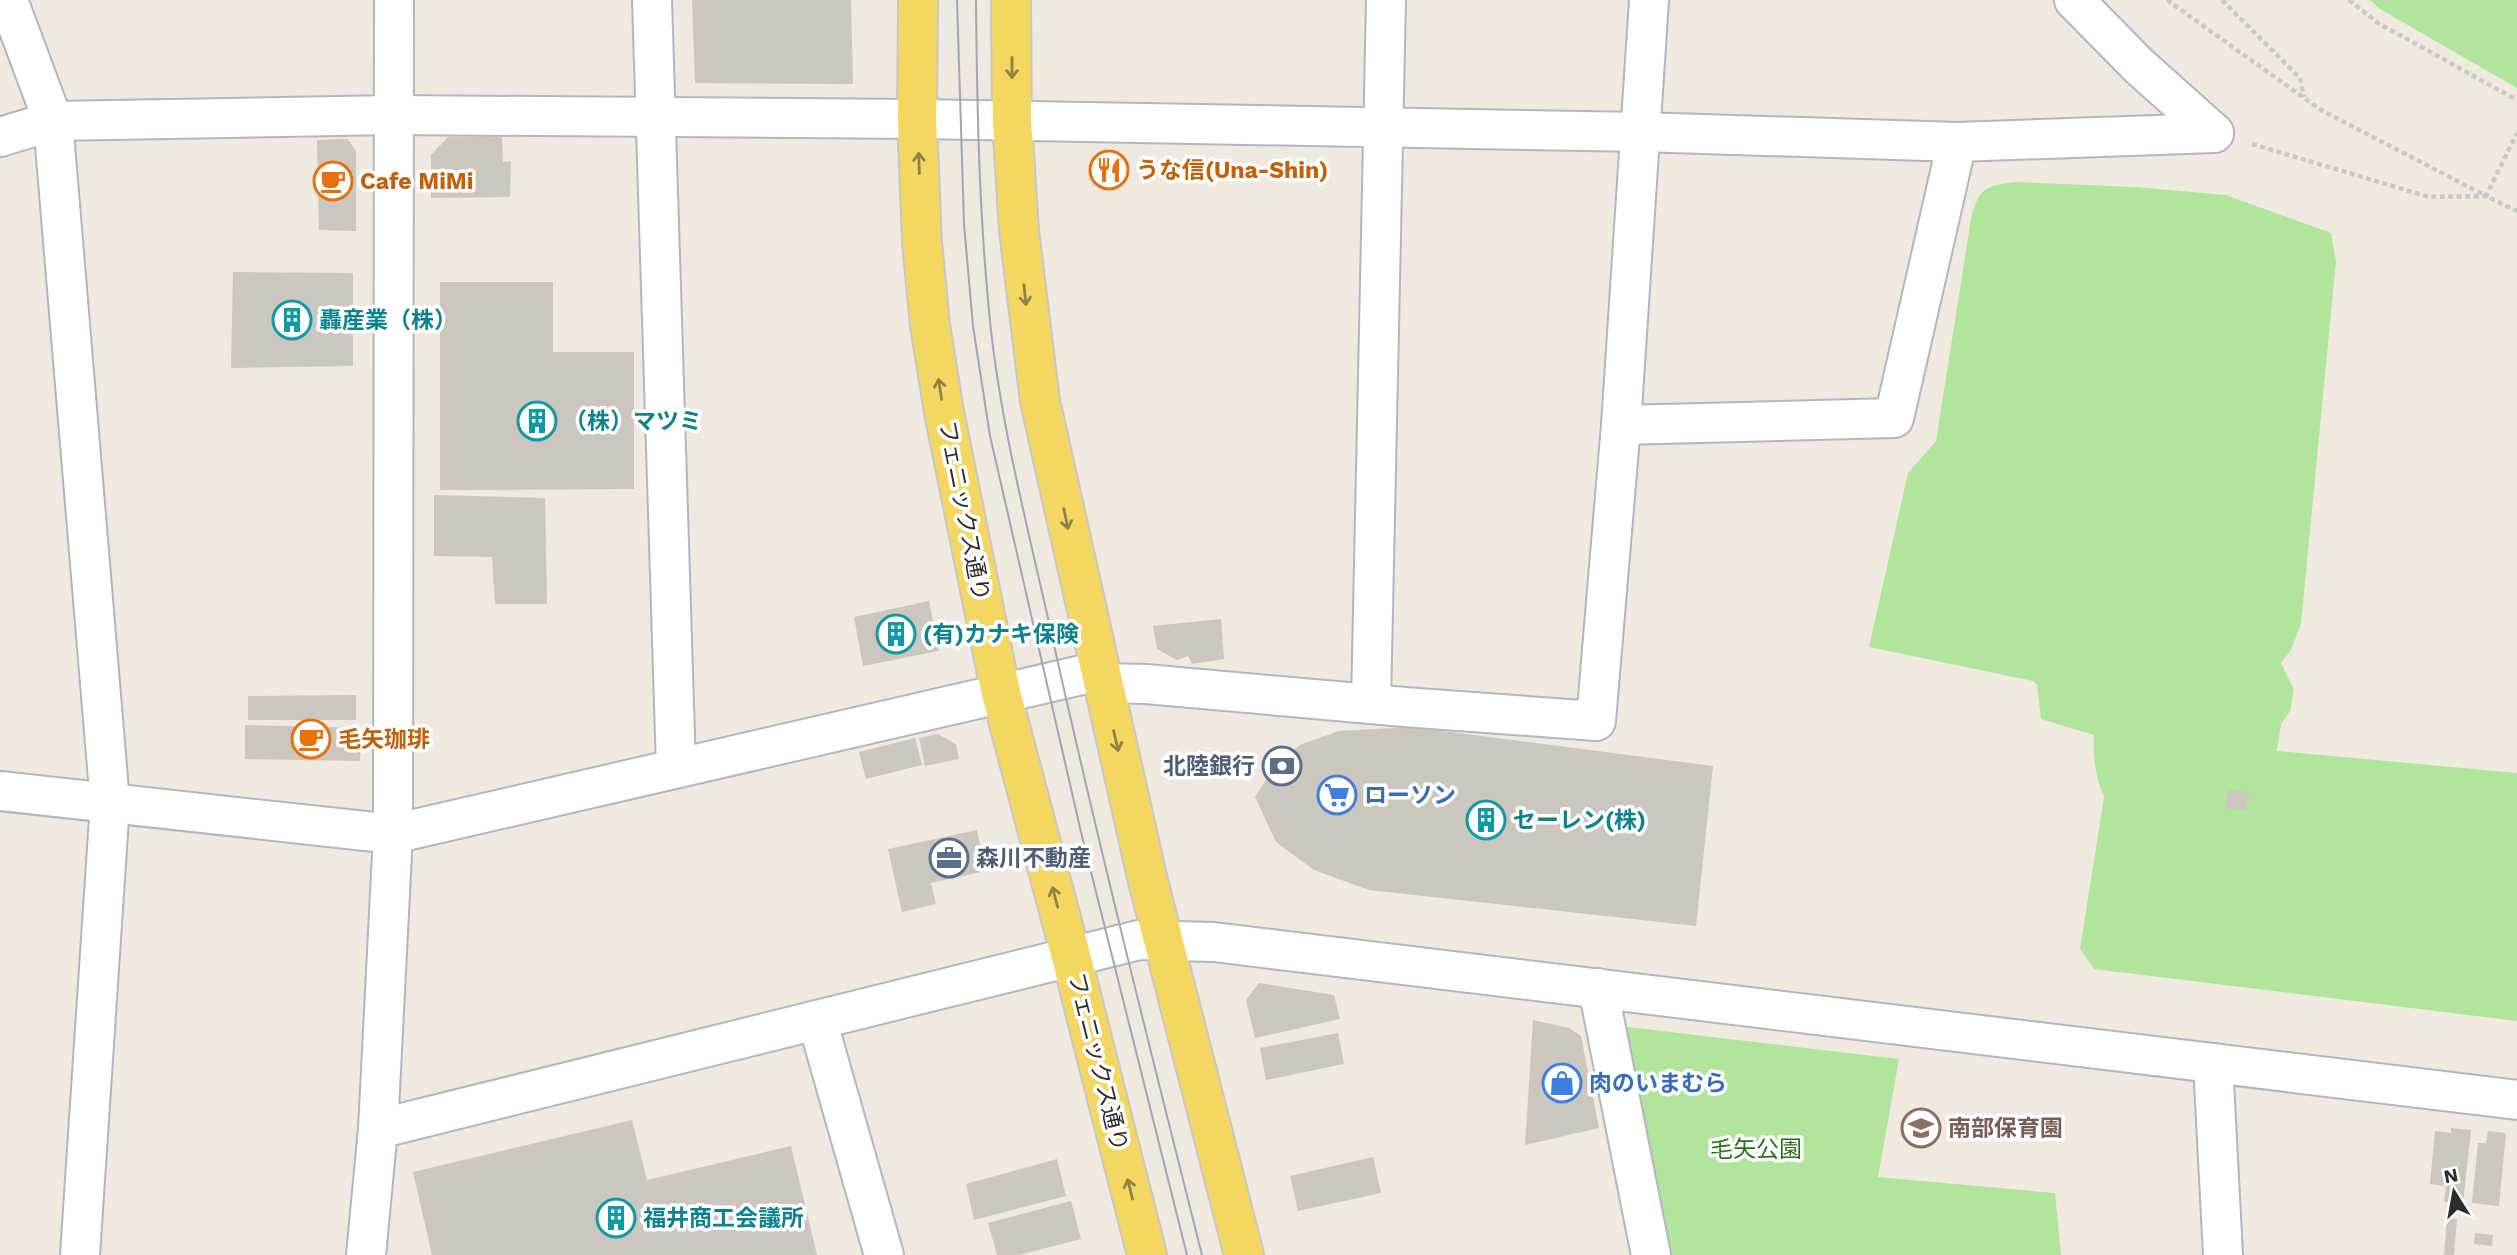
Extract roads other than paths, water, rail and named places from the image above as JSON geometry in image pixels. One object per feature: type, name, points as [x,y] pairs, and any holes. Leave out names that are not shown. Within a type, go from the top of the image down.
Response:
[{"type":"main road","name":"フェニックス通り","points":[[918,0],[917,120],[922,242],[930,325],[944,412],[1001,693],[1147,1255]]},
{"type":"main road","points":[[1012,0],[1012,121],[1018,231],[1040,401],[1162,940],[1244,1255]]},
{"type":"street","points":[[8,0],[53,121],[110,803],[80,1255]]},
{"type":"street","points":[[366,1255],[378,1129],[393,834],[394,0]]},
{"type":"street","points":[[652,0],[676,768]]},
{"type":"street","points":[[1371,704],[1386,0]]},
{"type":"street","points":[[0,791],[393,834],[1001,693],[1101,677],[1146,684],[1371,704],[1596,721],[1621,425],[1649,0]]},
{"type":"street","points":[[0,137],[53,121],[394,115],[1012,121],[1641,132],[1957,142],[2214,133],[2138,65],[2074,0]]},
{"type":"street","points":[[1621,425],[1894,418],[1957,142]]},
{"type":"street","points":[[378,1129],[1071,956],[1135,941],[1162,940],[1214,942],[2517,1100]]},
{"type":"street","points":[[1598,988],[1651,1255]]},
{"type":"street","points":[[817,1020],[884,1255]]},
{"type":"street","points":[[2213,1063],[2224,1255]]},
{"type":"tram line","points":[[957,0],[964,224],[973,326],[990,436],[1081,832],[1187,1255]]},
{"type":"tram line","points":[[976,0],[983,241],[995,361],[1008,440],[1088,791],[1202,1255]]},
{"type":"place","name":"うな信(Una-Shin)","points":[[1109,170]]},
{"type":"place","name":"Cafe MiMi","points":[[333,181]]},
{"type":"place","name":"轟産業（株）","points":[[292,320]]},
{"type":"place","name":"（株）マツミ","points":[[537,421]]},
{"type":"place","name":"(有)カナキ保険","points":[[896,634]]},
{"type":"place","name":"毛矢珈琲","points":[[311,739]]},
{"type":"place","name":"北陸銀行","points":[[1282,766]]},
{"type":"place","name":"ローソン","points":[[1337,795]]},
{"type":"place","name":"セーレン(株)","points":[[1486,820]]},
{"type":"place","name":"森川不動産","points":[[949,858]]},
{"type":"place","name":"肉のいまむら","points":[[1562,1083]]},
{"type":"place","name":"南部保育園","points":[[1921,1128]]},
{"type":"place","name":"福井商工会議所","points":[[616,1218]]},
{"type":"park label","name":"毛矢公園","points":[[1756,1149]]}]
